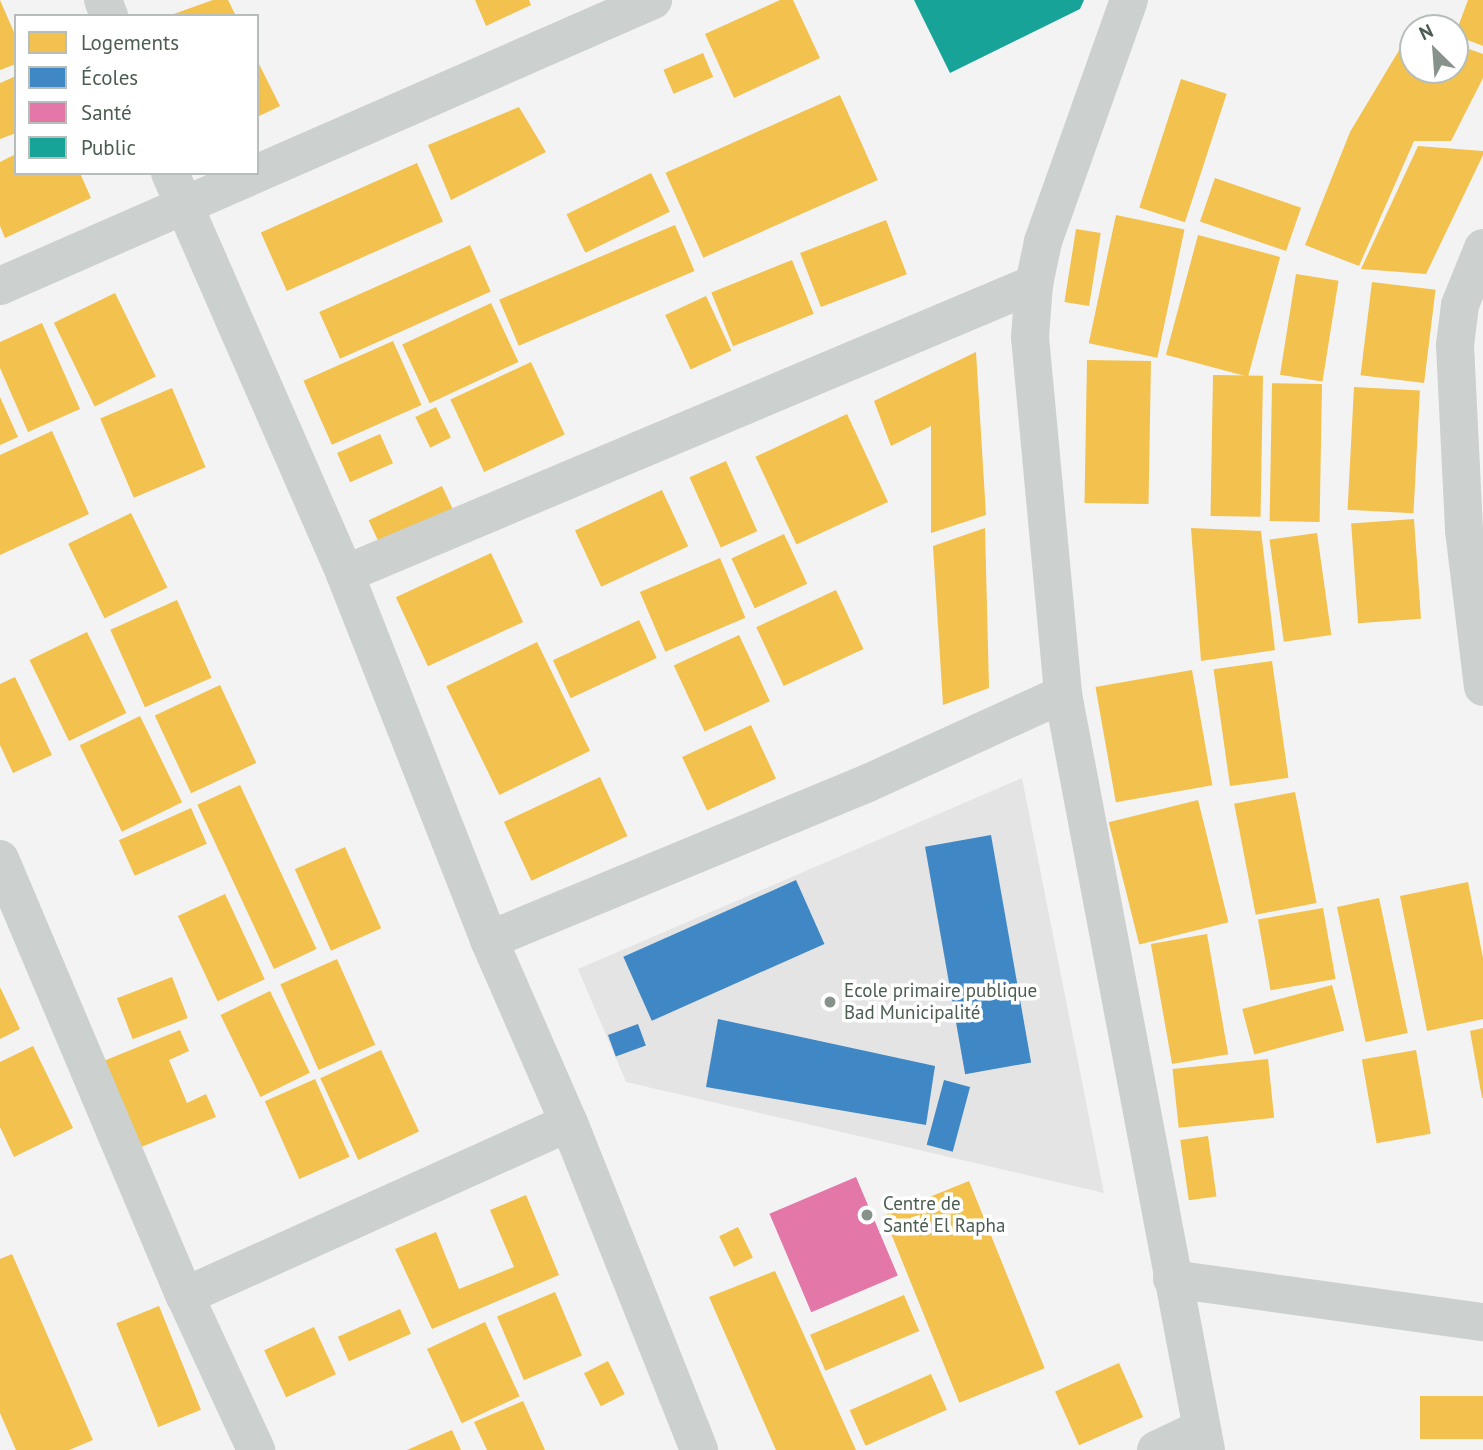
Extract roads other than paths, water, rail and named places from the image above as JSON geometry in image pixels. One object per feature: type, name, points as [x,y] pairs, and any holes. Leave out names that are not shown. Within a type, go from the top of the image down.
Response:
[{"type":"street","points":[[259,157],[653,0]]},
{"type":"street","points":[[1129,0],[1043,242],[1034,284],[1030,337],[1063,694],[1203,1440],[1156,1450]]},
{"type":"street","points":[[0,286],[176,190],[214,175]]},
{"type":"street","points":[[176,190],[345,574],[489,940],[569,1123],[699,1450]]},
{"type":"street","points":[[1483,248],[1460,305],[1455,345],[1464,530],[1483,687]]},
{"type":"street","points":[[345,574],[1034,284]]},
{"type":"street","points":[[489,940],[868,783],[1063,694]]},
{"type":"street","points":[[0,859],[185,1296],[256,1450]]},
{"type":"street","points":[[185,1296],[569,1123]]},
{"type":"street","points":[[1172,1279],[1483,1322]]},
{"type":"place","name":"Ecole primaire publique Bad Municipalité","points":[[830,1002]]},
{"type":"place","name":"Centre de Santé El Rapha","points":[[867,1215]]}]
